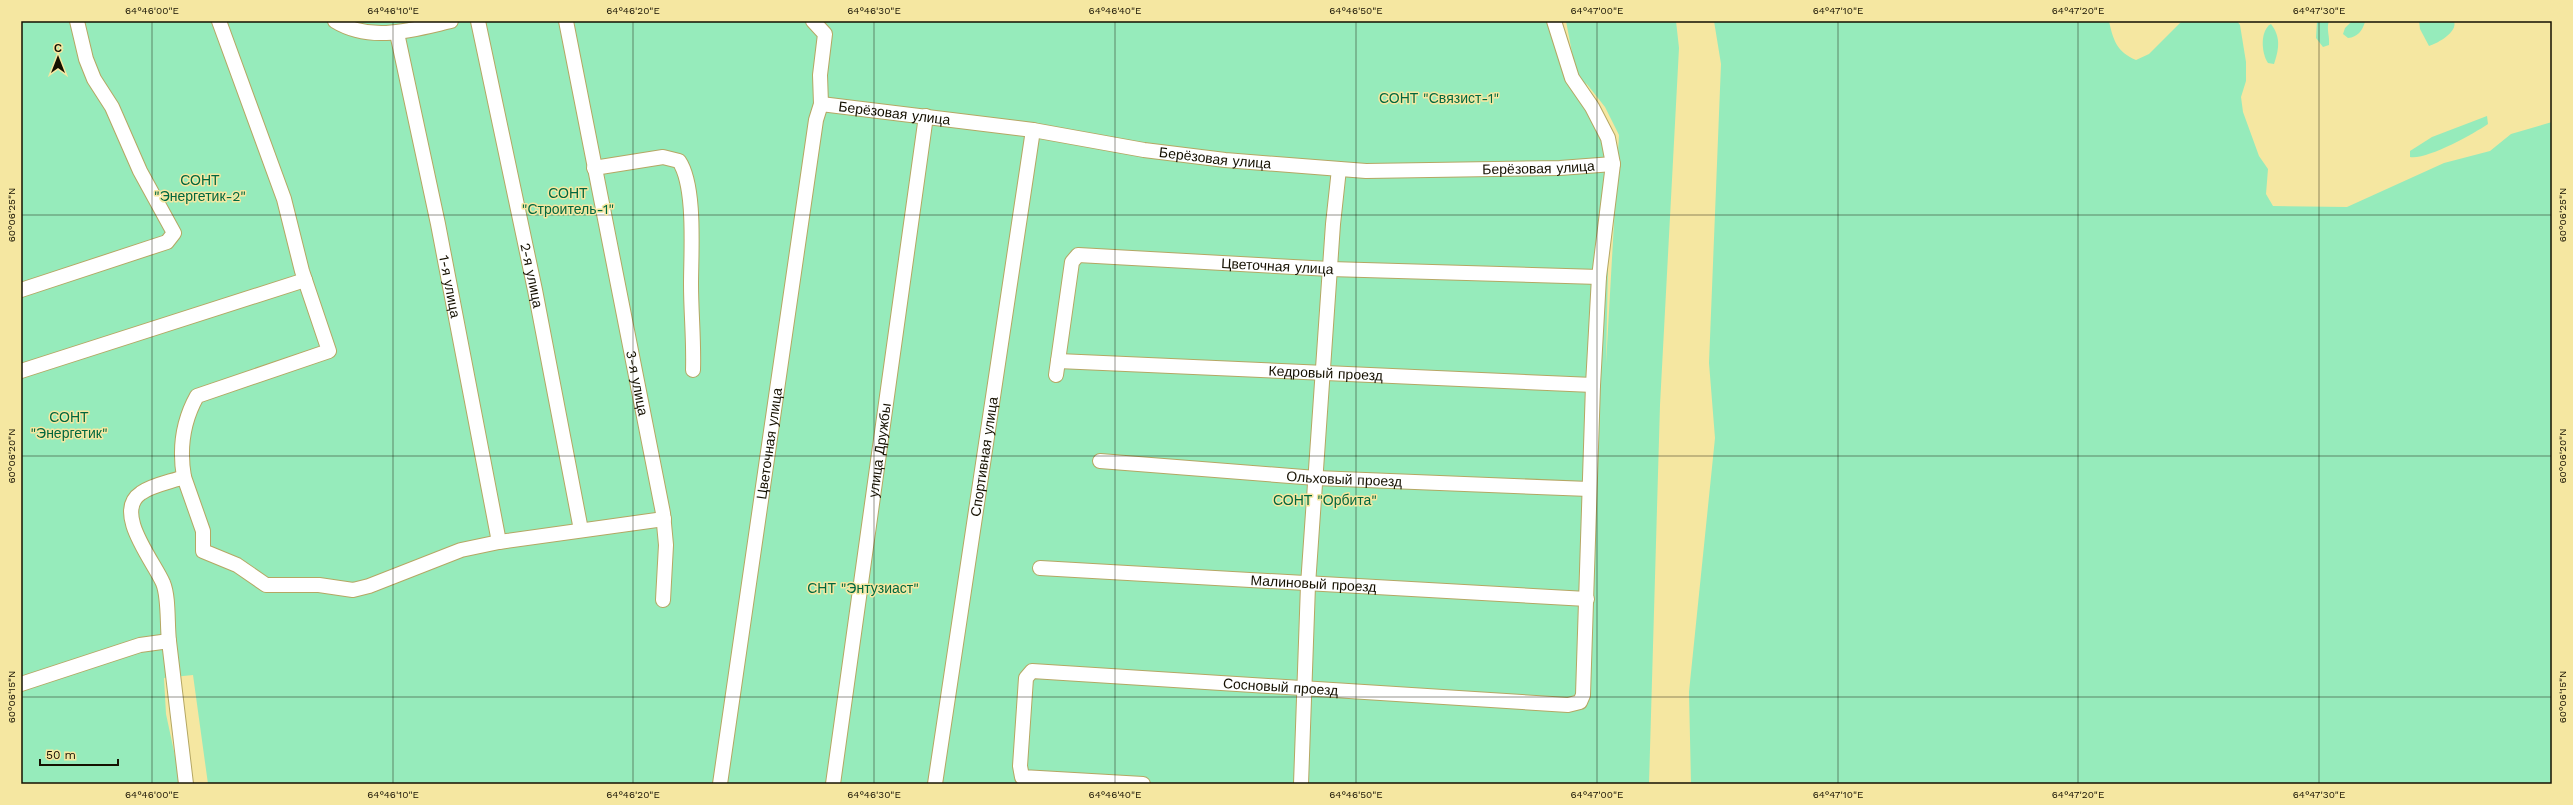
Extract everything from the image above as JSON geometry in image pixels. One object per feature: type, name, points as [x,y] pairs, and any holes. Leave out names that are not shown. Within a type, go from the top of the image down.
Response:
[{"type":"street","points":[[21,290],[167,242],[174,233],[140,171],[112,107],[94,79],[86,59],[77,21]]},
{"type":"street","points":[[219,21],[284,199],[305,280],[329,351],[197,396],[188,413],[184,426],[182,455],[184,478],[203,531],[203,551],[237,565],[266,585],[319,585],[353,590],[397,575],[445,555],[499,542],[664,519]]},
{"type":"street","points":[[335,21],[359,32],[397,33],[451,21]]},
{"type":"street","name":"2-я улица","points":[[478,21],[535,290],[582,530]]},
{"type":"street","name":"3-я улица","points":[[566,21],[664,519],[666,544],[663,600]]},
{"type":"street","name":"Цветочная улица","points":[[720,784],[816,120],[821,104],[820,75],[825,34],[813,21]]},
{"type":"street","points":[[1554,21],[1572,78],[1592,107],[1608,138],[1613,164],[1599,277],[1589,489],[1587,599]]},
{"type":"street","name":"1-я улица","points":[[397,33],[438,224],[499,542]]},
{"type":"street","name":"Берёзовая улица","points":[[821,104],[1033,130],[1144,150],[1225,160],[1339,169],[1440,172],[1589,168],[1613,164]]},
{"type":"street","name":"улица Дружбы","points":[[832,784],[926,116]]},
{"type":"street","name":"Спортивная улица","points":[[935,784],[1033,130]]},
{"type":"street","points":[[594,168],[663,157],[679,161],[682,166],[686,182],[692,237],[693,370]]},
{"type":"street","points":[[1301,784],[1308,585],[1330,269],[1339,169]]},
{"type":"street","name":"Цветочная улица","points":[[1057,368],[1072,262],[1078,255],[1330,269],[1599,277]]},
{"type":"street","points":[[21,371],[305,280]]},
{"type":"street","name":"Кедровый проезд","points":[[1057,368],[1324,372],[1593,385]]},
{"type":"street","name":"Ольховый проезд","points":[[1100,462],[1316,478],[1589,489]]},
{"type":"street","points":[[184,478],[142,492],[134,498],[132,507],[134,526],[140,544],[163,582],[166,593],[169,640],[186,784]]},
{"type":"street","name":"Малиновый проезд","points":[[1040,568],[1308,585],[1587,599]]},
{"type":"street","name":"Сосновый проезд","points":[[1144,784],[1022,777],[1020,766],[1026,678],[1032,671],[1568,705],[1580,702],[1585,687],[1587,599]]},
{"type":"street","points":[[21,684],[140,645],[169,640]]},
{"type":"green space","points":[[21,21],[1559,21],[1574,63],[1566,21],[1676,21],[1679,48],[1660,405],[1649,784],[208,784],[193,675],[164,678],[166,714],[181,784],[21,784]],"holes":[[[1586,83],[1605,107],[1619,135],[1606,364],[1610,167]]]},
{"type":"green space","points":[[1714,21],[2109,21],[2114,40],[2117,45],[2124,53],[2136,60],[2149,54],[2182,21],[2237,21],[2240,25],[2246,62],[2246,81],[2241,97],[2243,112],[2259,156],[2268,169],[2266,194],[2273,206],[2347,207],[2444,163],[2490,151],[2511,134],[2552,122],[2552,784],[1691,784],[1689,692],[1715,438],[1709,363],[1721,64]]},
{"type":"green space","points":[[2317,21],[2329,21],[2329,45],[2323,47],[2316,38]]},
{"type":"green space","points":[[2352,21],[2370,21],[2365,22],[2361,31],[2357,35],[2348,38],[2343,34],[2345,28]]},
{"type":"green space","points":[[2419,21],[2454,21],[2454,25],[2450,33],[2429,46],[2420,29]]},
{"type":"green space","points":[[2271,24],[2278,38],[2277,53],[2274,64],[2268,63],[2263,48],[2263,36],[2267,27]]},
{"type":"green space","points":[[2487,116],[2488,124],[2461,140],[2427,155],[2410,157],[2410,151],[2432,137]]},
{"type":"park label","name":"СОНТ \"Связист-1\"","points":[[1439,98]]},
{"type":"park label","name":"СОНТ \"Энергетик-2\"","points":[[200,188]]},
{"type":"park label","name":"СОНТ \"Строитель-1\"","points":[[568,202]]},
{"type":"park label","name":"СОНТ \"Энергетик\"","points":[[69,426]]},
{"type":"park label","name":"СОНТ \"Орбита\"","points":[[1325,500]]},
{"type":"park label","name":"СНТ \"Энтузиаст\"","points":[[863,588]]}]
